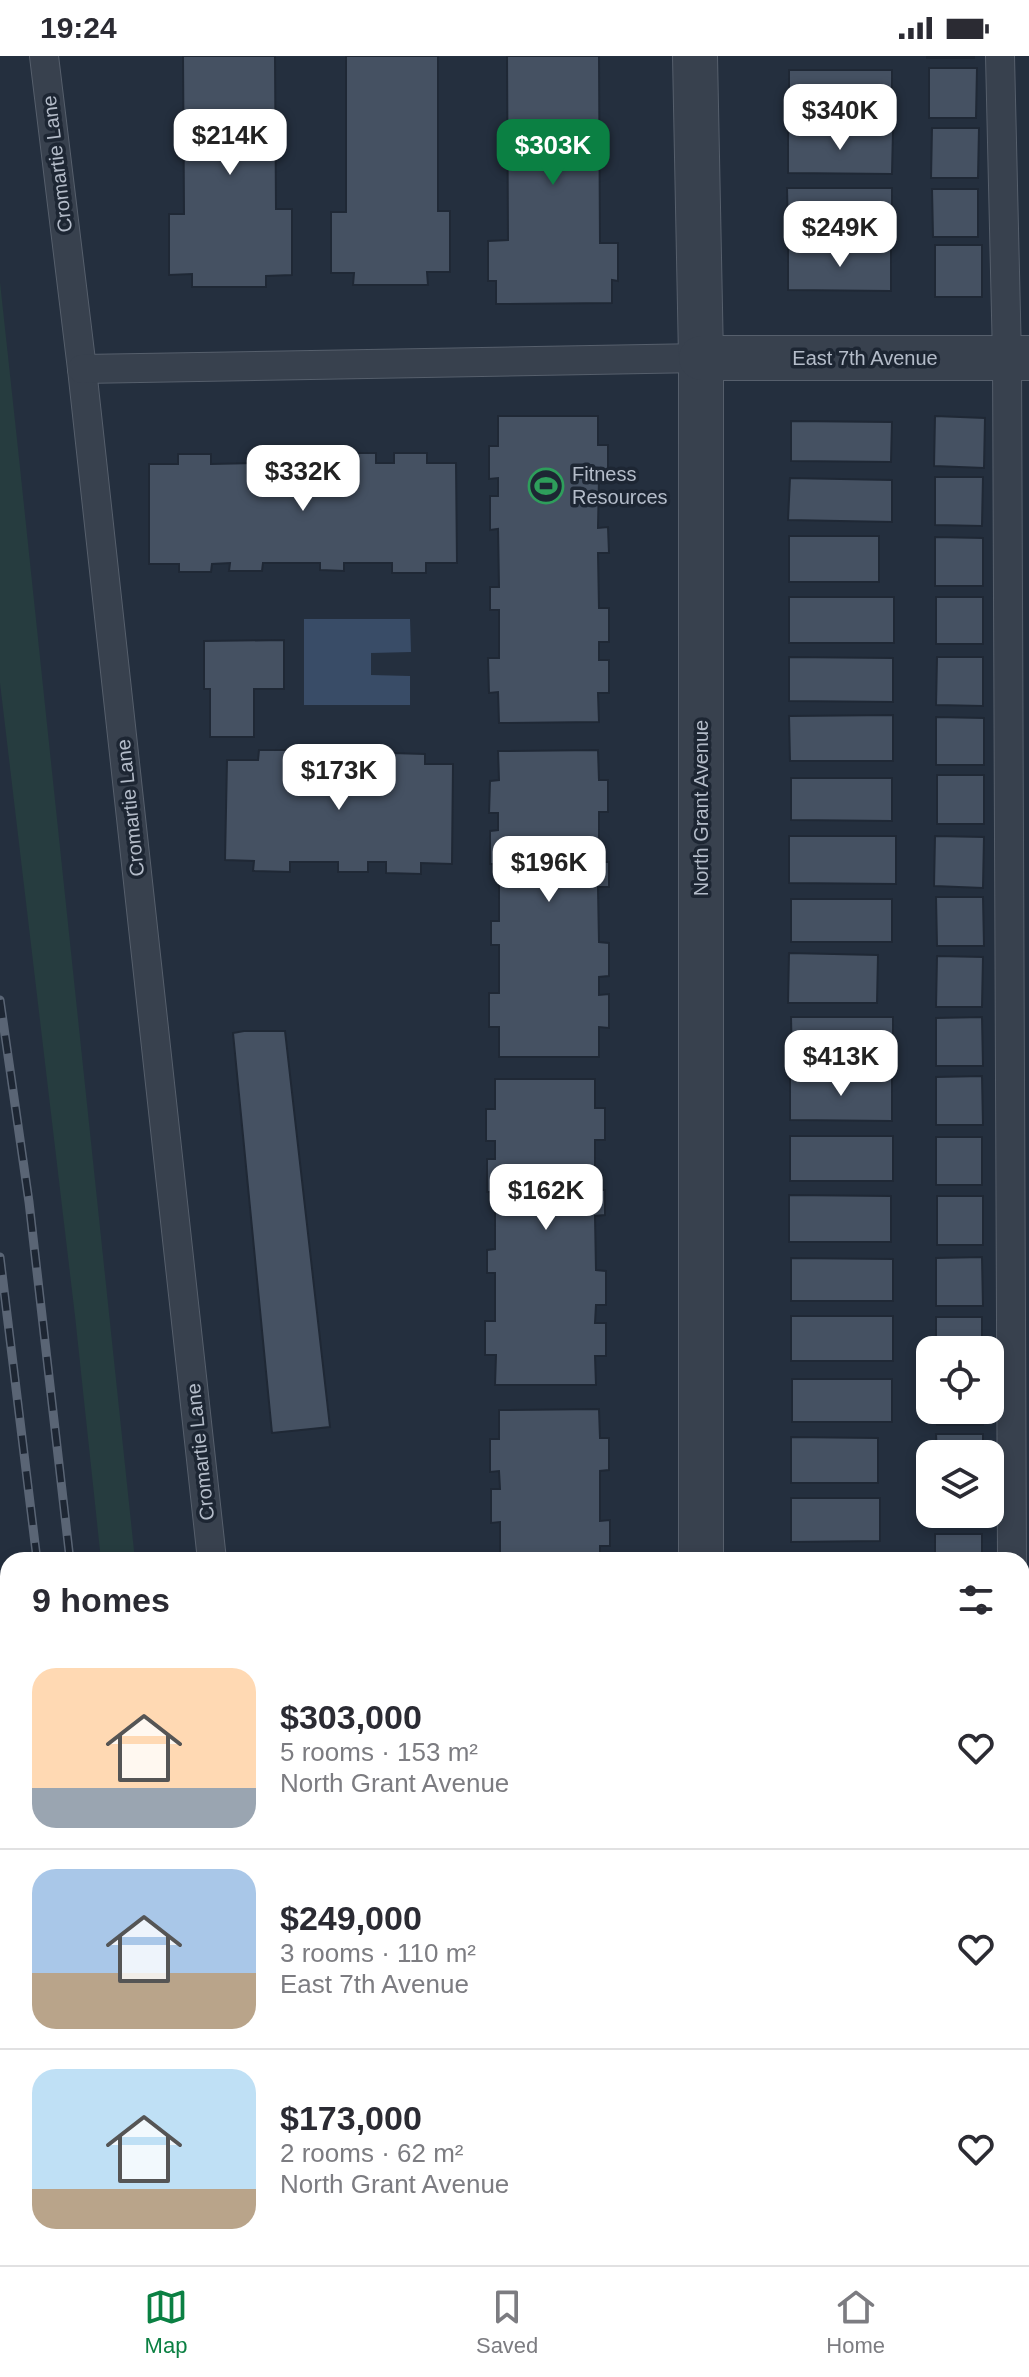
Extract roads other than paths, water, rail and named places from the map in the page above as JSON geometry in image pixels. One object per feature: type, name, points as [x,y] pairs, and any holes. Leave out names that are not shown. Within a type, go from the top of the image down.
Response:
[{"type":"street","name":"North Grant Avenue","points":[[695,56],[701,358],[701,1552]]},
{"type":"street","name":"East 7th Avenue","points":[[701,358],[1018,358]]},
{"type":"lane","name":"Cromartie Lane","points":[[44,56],[82,369],[211,1552]]},
{"type":"lane","points":[[1000,56],[1018,358],[1012,1552]]},
{"type":"lane","points":[[82,369],[701,358]]},
{"type":"water","points":[[304,619],[410,619],[411,652],[371,653],[371,675],[410,676],[410,705],[304,705]]},
{"type":"railway","points":[[0,1000],[29,1202],[69,1552]]},
{"type":"railway","points":[[0,1257],[36,1552]]},
{"type":"place","name":"Fitness Resources","points":[[546,486]]}]
